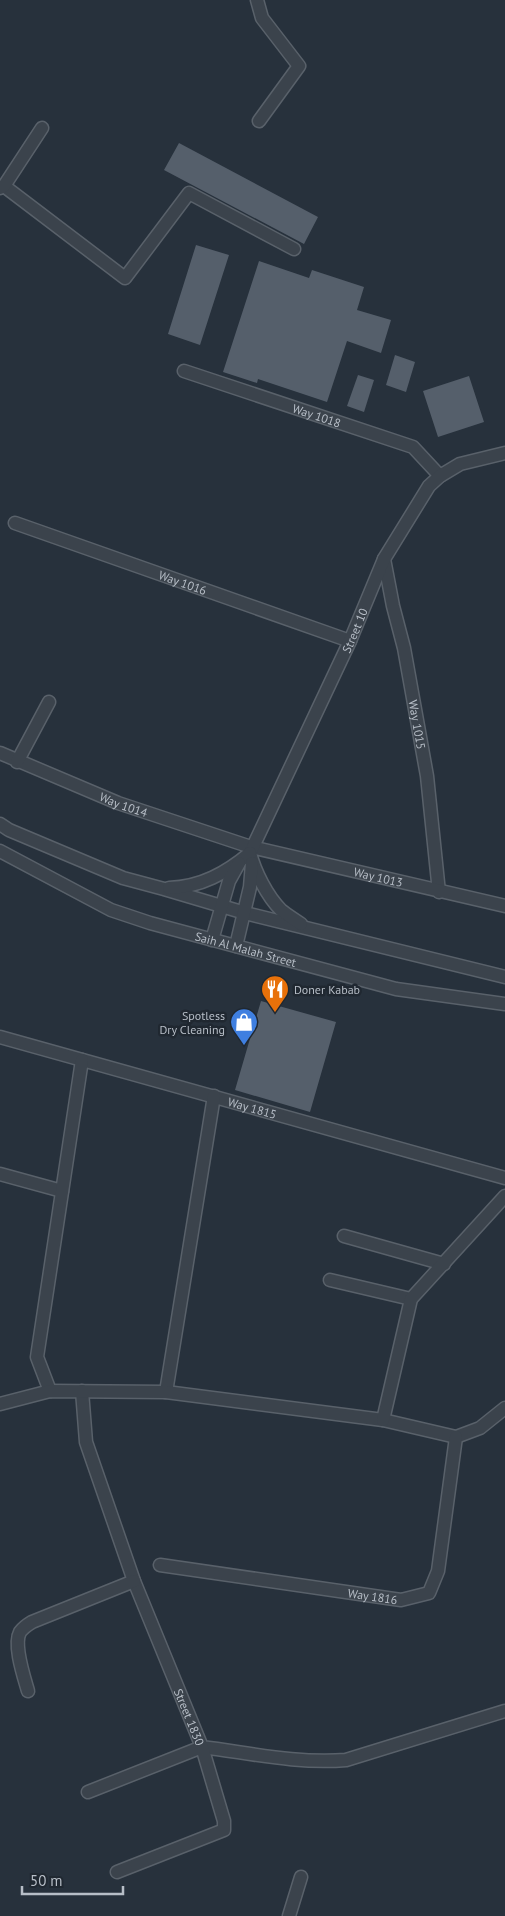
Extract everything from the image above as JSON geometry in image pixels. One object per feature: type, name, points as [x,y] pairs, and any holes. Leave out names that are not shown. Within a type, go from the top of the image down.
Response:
[{"type":"street","points":[[257,0],[262,18],[299,66],[259,121]]},
{"type":"street","points":[[42,128],[2,187],[125,278],[189,193],[294,249]]},
{"type":"street","name":"Way 1018","points":[[184,371],[413,447],[440,476]]},
{"type":"street","name":"Street 10","points":[[212,940],[232,875],[248,856],[350,641],[384,559],[428,486],[460,464],[505,453]]},
{"type":"street","name":"Way 1016","points":[[15,523],[350,641]]},
{"type":"street","name":"Way 1015","points":[[384,559],[392,606],[404,648],[427,776],[439,892]]},
{"type":"street","points":[[17,762],[49,702]]},
{"type":"street","name":"Way 1014","points":[[0,753],[17,762],[248,856]]},
{"type":"street","points":[[0,824],[122,878],[245,913],[505,977]]},
{"type":"street","name":"Saih Al Malah Street","points":[[0,851],[111,910],[212,940],[396,989],[505,1004]]},
{"type":"street","points":[[164,889],[179,888],[210,880],[248,856]]},
{"type":"street","points":[[236,946],[251,880],[248,856]]},
{"type":"street","points":[[248,856],[271,899],[282,911],[308,928]]},
{"type":"street","name":"Way 1013","points":[[248,856],[505,906]]},
{"type":"street","name":"Way 1815","points":[[0,1037],[505,1178]]},
{"type":"street","points":[[50,1391],[37,1357],[82,1060]]},
{"type":"street","points":[[166,1392],[214,1096]]},
{"type":"street","points":[[0,1174],[62,1191]]},
{"type":"street","points":[[383,1420],[411,1300],[505,1196]]},
{"type":"street","points":[[344,1236],[444,1264]]},
{"type":"street","points":[[330,1280],[411,1300]]},
{"type":"street","points":[[0,1404],[50,1391],[166,1392],[383,1420],[456,1437],[480,1428],[505,1408]]},
{"type":"street","name":"Street 1830","points":[[82,1392],[86,1442],[134,1581],[202,1747],[285,1759],[321,1762],[346,1760],[505,1711]]},
{"type":"street","name":"Way 1816","points":[[160,1565],[401,1600],[430,1593],[438,1571],[456,1437]]},
{"type":"street","points":[[28,1691],[17,1644],[18,1634],[23,1628],[32,1622],[134,1581]]},
{"type":"street","points":[[88,1792],[202,1747],[224,1822],[224,1830],[117,1872]]},
{"type":"street","points":[[289,1916],[301,1877]]},
{"type":"building","points":[[179,143],[318,217],[304,244],[164,170]]},
{"type":"building","points":[[196,245],[229,255],[200,345],[168,334]]},
{"type":"building","points":[[259,261],[309,278],[312,270],[364,287],[357,310],[391,320],[381,353],[347,341],[327,402],[258,379],[257,383],[223,372]]},
{"type":"building","points":[[395,355],[415,362],[406,392],[386,385]]},
{"type":"building","points":[[358,375],[374,380],[364,412],[347,406]]},
{"type":"building","points":[[469,376],[484,422],[438,437],[423,391]]},
{"type":"building","points":[[261,1001],[336,1022],[310,1112],[235,1090]]},
{"type":"place","name":"Doner Kabab","points":[[275,1013]]},
{"type":"place","name":"Spotless Dry Cleaning","points":[[244,1046]]}]
